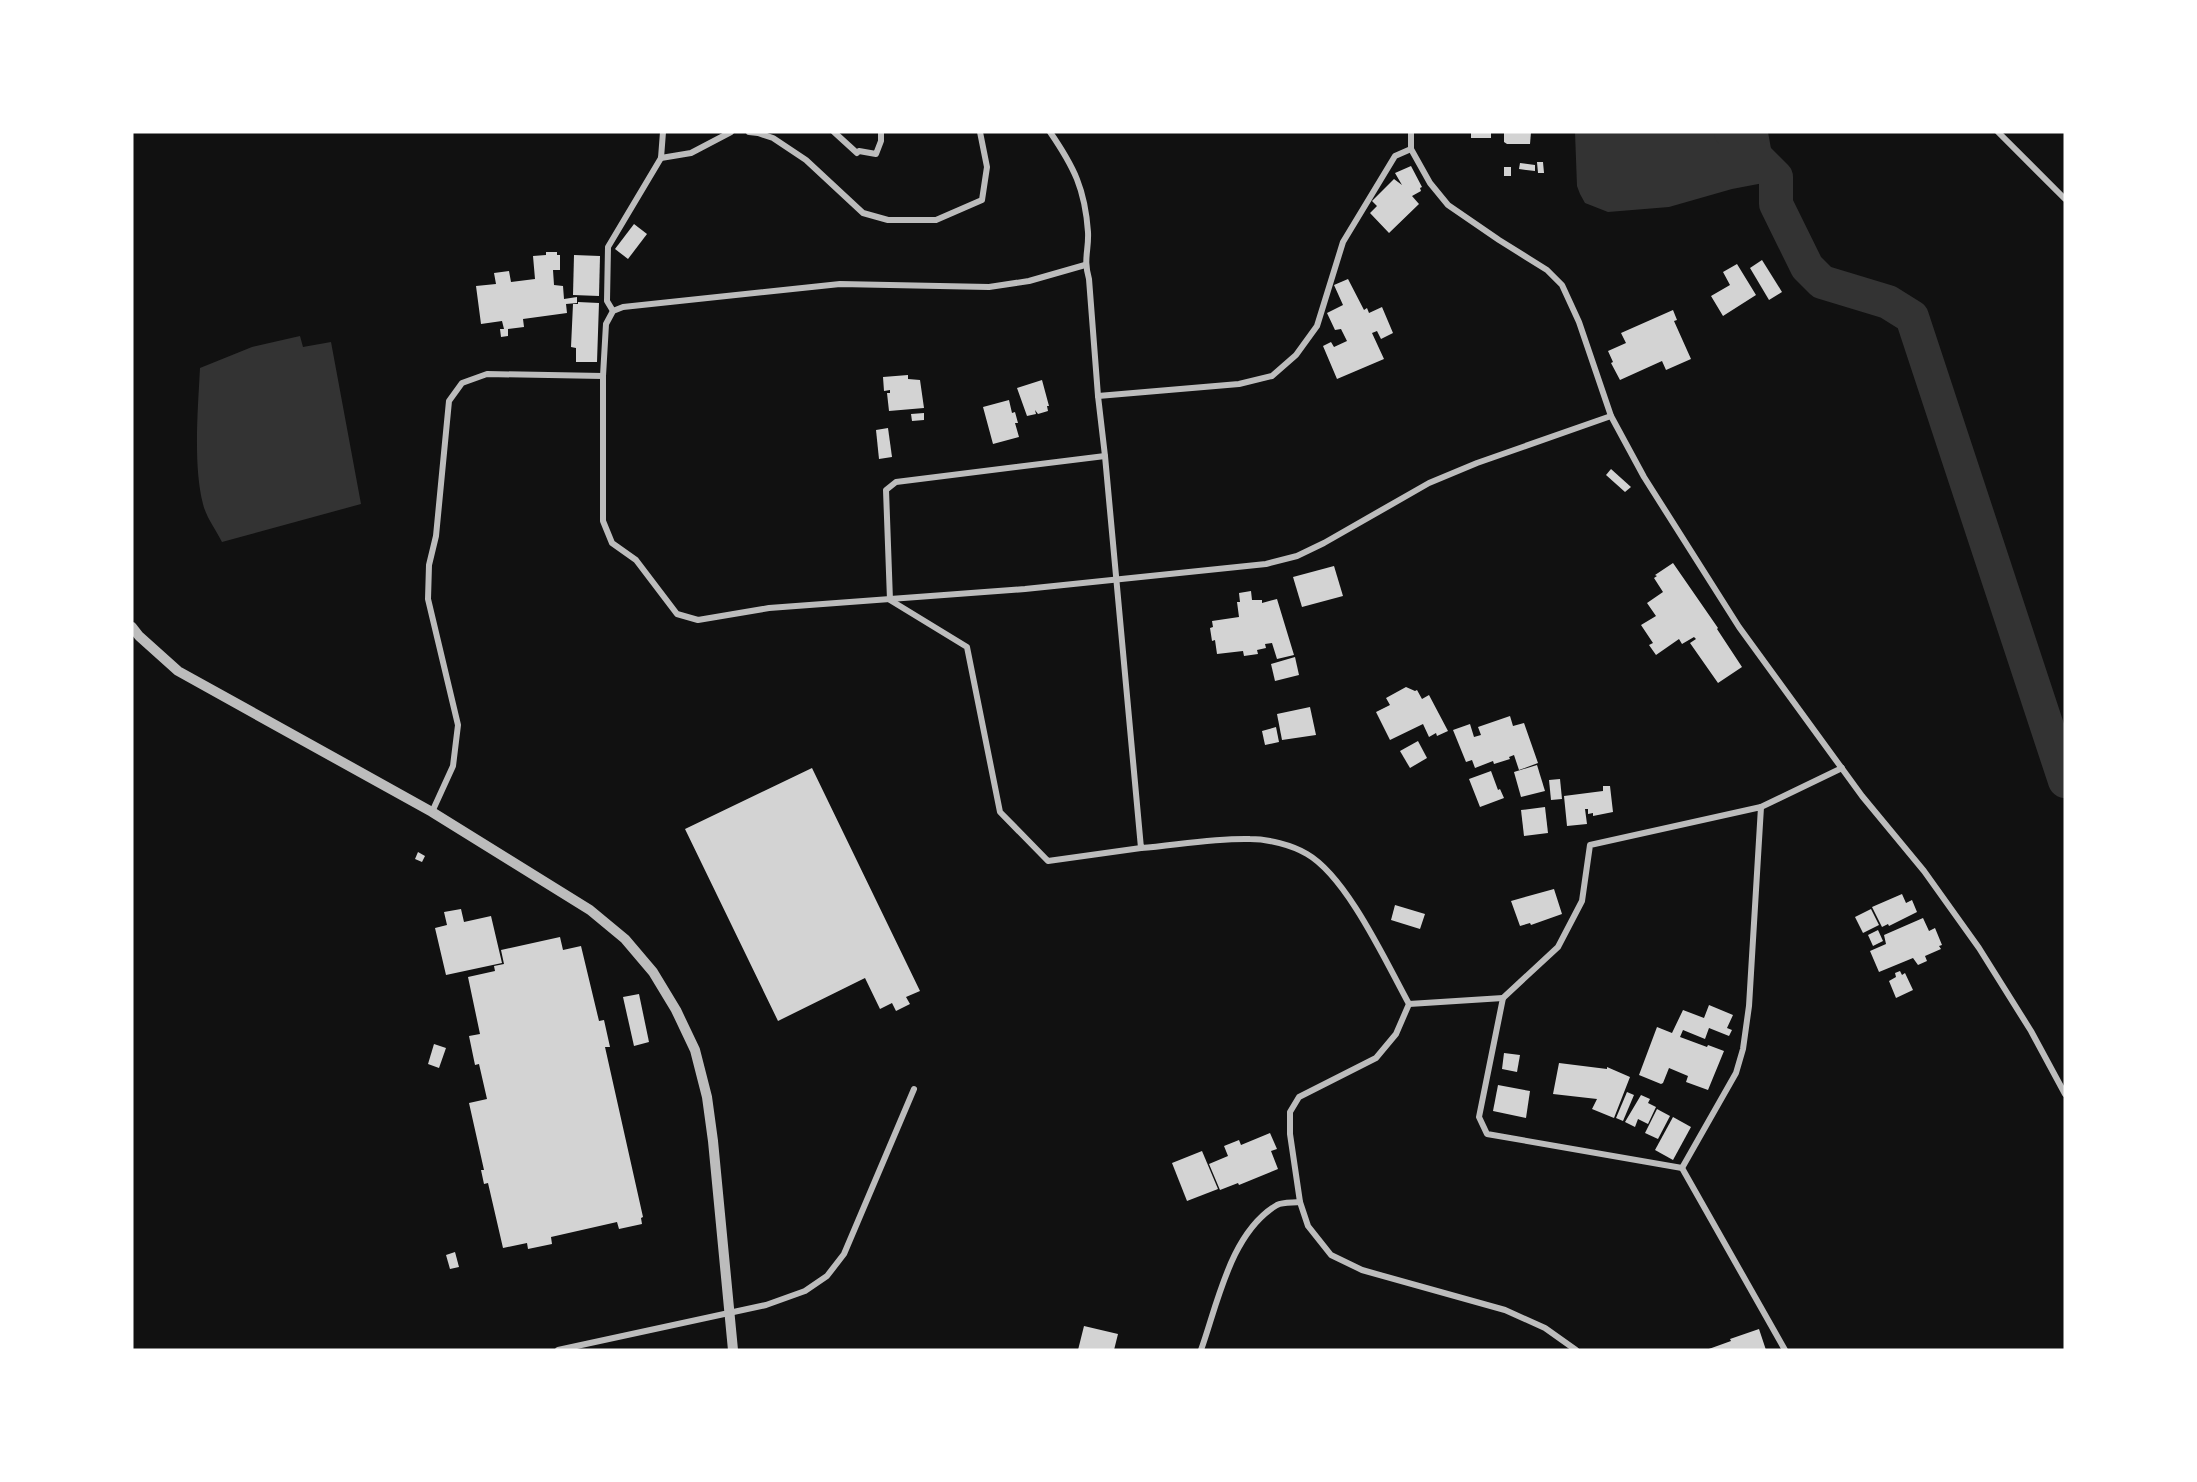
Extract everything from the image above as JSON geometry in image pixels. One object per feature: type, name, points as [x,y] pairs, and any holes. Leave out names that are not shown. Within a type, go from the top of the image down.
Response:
[{"type":"street","points":[[613,311],[607,301],[608,247],[662,158],[663,132]]},
{"type":"street","points":[[662,158],[691,153],[731,132]]},
{"type":"street","points":[[749,132],[773,138],[806,160],[863,213],[888,220],[936,220],[982,200],[987,167],[980,132]]},
{"type":"street","points":[[834,132],[857,153],[859,151],[876,154],[881,141],[881,132]]},
{"type":"street","points":[[1050,132],[1069,160],[1082,189],[1088,234],[1085,265],[1089,279],[1141,848]]},
{"type":"street","points":[[1410,132],[1411,149],[1430,183],[1448,206],[1547,270],[1562,285],[1579,322],[1611,416],[1644,477],[1739,627],[1862,796],[1924,871],[1979,948],[2031,1031],[2065,1095]]},
{"type":"street","points":[[1998,132],[2065,199]]},
{"type":"street","points":[[1098,396],[1239,384],[1272,376],[1296,355],[1317,326],[1343,242],[1395,156],[1411,149]]},
{"type":"street","points":[[1085,265],[1029,281],[989,287],[840,284],[623,307],[613,311],[606,324],[603,376],[603,521],[612,543],[636,560],[677,614],[698,620],[769,608],[1025,589],[1266,564],[1297,556],[1429,483],[1477,463],[1611,416]]},
{"type":"street","points":[[432,812],[453,766],[458,725],[428,599],[429,566],[436,536],[449,400],[462,383],[487,374],[603,376]]},
{"type":"street","points":[[890,600],[886,490],[896,482],[1105,456]]},
{"type":"street","points":[[890,600],[967,647],[1000,812],[1048,861],[1141,848],[1251,839],[1280,844],[1308,854],[1339,882],[1373,938],[1408,1004],[1396,1034],[1376,1058],[1299,1097],[1290,1112],[1290,1134],[1300,1202],[1308,1226],[1332,1255],[1362,1269],[1505,1310],[1545,1328],[1576,1350]]},
{"type":"street","points":[[134,634],[178,671],[432,812],[590,910],[625,939],[653,972],[695,1050],[707,1097],[733,1350]]},
{"type":"street","points":[[1682,1168],[1487,1134],[1479,1117],[1503,998],[1558,947],[1581,901],[1590,845],[1761,807],[1842,768]]},
{"type":"street","points":[[1682,1168],[1736,1073],[1743,1049],[1749,1006],[1761,807]]},
{"type":"street","points":[[1408,1004],[1503,998]]},
{"type":"street","points":[[558,1350],[766,1305],[805,1291],[827,1276],[844,1254],[914,1089]]},
{"type":"street","points":[[1682,1168],[1785,1350]]},
{"type":"street","points":[[1201,1350],[1232,1260],[1250,1228],[1279,1204],[1300,1202]]},
{"type":"shaded area","points":[[1575,132],[1768,132],[1776,177],[1774,181],[1732,189],[1669,207],[1608,212],[1585,203],[1580,194],[1577,186]]},
{"type":"shaded area","points":[[300,336],[303,347],[331,342],[361,504],[222,542],[206,514],[200,489],[197,437],[200,368],[252,347]]},
{"type":"building","points":[[1471,132],[1491,132],[1491,138],[1471,138]]},
{"type":"building","points":[[1504,132],[1531,132],[1530,144],[1507,144],[1504,142]]},
{"type":"building","points":[[1537,162],[1543,162],[1544,173],[1538,173]]},
{"type":"building","points":[[1520,163],[1535,165],[1535,171],[1519,169]]},
{"type":"building","points":[[1411,166],[1422,187],[1421,191],[1412,196],[1419,204],[1389,233],[1370,213],[1377,206],[1372,201],[1394,179],[1402,185],[1395,173]]},
{"type":"building","points":[[1504,167],[1511,167],[1511,176],[1504,176]]},
{"type":"building","points":[[634,224],[647,234],[628,259],[615,249]]},
{"type":"building","points":[[546,252],[557,252],[557,255],[560,255],[560,270],[553,270],[554,285],[563,286],[564,299],[577,297],[577,303],[566,304],[567,313],[523,319],[524,327],[508,329],[508,336],[501,337],[500,329],[504,329],[502,321],[481,324],[476,286],[496,284],[494,273],[509,271],[511,282],[535,279],[533,256],[546,255]]},
{"type":"building","points":[[574,255],[600,256],[599,296],[573,295]]},
{"type":"building","points":[[1762,260],[1782,292],[1769,300],[1750,268]]},
{"type":"building","points":[[1737,264],[1756,295],[1723,316],[1711,296],[1730,285],[1723,272]]},
{"type":"building","points":[[1348,279],[1364,310],[1367,308],[1369,313],[1382,307],[1393,333],[1381,339],[1377,331],[1372,333],[1384,359],[1337,379],[1323,346],[1331,342],[1334,347],[1347,341],[1341,329],[1335,330],[1327,313],[1343,305],[1334,285]]},
{"type":"building","points":[[578,302],[599,303],[597,362],[576,362],[576,348],[571,347],[573,304],[578,304]]},
{"type":"building","points":[[1673,310],[1677,320],[1674,321],[1691,359],[1666,370],[1662,361],[1620,380],[1611,363],[1613,362],[1608,351],[1626,343],[1621,333]]},
{"type":"building","points":[[908,375],[908,379],[920,380],[924,408],[889,411],[887,393],[890,393],[890,390],[884,391],[883,377]]},
{"type":"building","points":[[1042,380],[1049,406],[1047,406],[1048,411],[1038,414],[1035,410],[1036,414],[1027,416],[1017,388]]},
{"type":"building","points":[[1009,400],[1012,413],[1015,412],[1018,423],[1015,423],[1019,437],[993,444],[983,407]]},
{"type":"building","points":[[924,413],[924,420],[912,421],[911,414]]},
{"type":"building","points":[[888,428],[892,457],[879,459],[876,430]]},
{"type":"building","points":[[1611,469],[1631,487],[1625,492],[1606,475]]},
{"type":"building","points":[[1673,563],[1742,667],[1718,683],[1690,643],[1696,639],[1694,637],[1682,644],[1679,639],[1656,655],[1649,645],[1653,643],[1641,625],[1656,616],[1647,603],[1663,592],[1654,578],[1657,576],[1655,575]]},
{"type":"building","points":[[1334,566],[1343,596],[1302,607],[1293,577]]},
{"type":"building","points":[[1251,591],[1252,600],[1262,600],[1262,603],[1277,599],[1294,655],[1277,659],[1272,643],[1265,644],[1266,648],[1257,650],[1258,654],[1244,656],[1243,651],[1217,654],[1210,628],[1213,627],[1212,621],[1239,617],[1237,602],[1240,602],[1239,593]]},
{"type":"building","points":[[1295,657],[1299,675],[1275,681],[1271,664]]},
{"type":"building","points":[[1406,687],[1417,690],[1422,699],[1429,695],[1448,731],[1429,737],[1423,724],[1390,740],[1376,712],[1390,705],[1386,698]]},
{"type":"building","points":[[1310,707],[1316,735],[1282,740],[1277,714]]},
{"type":"building","points":[[1510,716],[1513,726],[1524,723],[1538,763],[1519,770],[1514,755],[1509,757],[1510,759],[1494,764],[1493,761],[1475,768],[1472,760],[1466,762],[1453,730],[1470,724],[1474,737],[1481,735],[1478,727]]},
{"type":"building","points":[[1276,727],[1279,742],[1265,745],[1262,731]]},
{"type":"building","points":[[1418,741],[1427,758],[1410,768],[1400,751]]},
{"type":"building","points":[[1537,765],[1545,791],[1521,797],[1514,772]]},
{"type":"building","points":[[812,768],[920,991],[906,997],[910,1004],[896,1011],[892,1003],[880,1009],[865,978],[778,1021],[685,829]]},
{"type":"building","points":[[1491,771],[1498,790],[1500,789],[1504,798],[1480,807],[1469,779]]},
{"type":"building","points":[[1560,779],[1562,799],[1551,800],[1549,780]]},
{"type":"building","points":[[1603,786],[1610,786],[1613,812],[1593,816],[1593,813],[1588,814],[1588,809],[1585,809],[1587,824],[1567,826],[1564,796],[1603,791]]},
{"type":"building","points":[[1545,807],[1548,833],[1524,836],[1521,810]]},
{"type":"building","points":[[418,852],[425,856],[422,862],[415,859]]},
{"type":"building","points":[[1554,889],[1562,914],[1531,925],[1530,923],[1520,926],[1511,901]]},
{"type":"building","points":[[1902,894],[1906,903],[1912,900],[1917,912],[1889,926],[1888,924],[1882,927],[1872,907]]},
{"type":"building","points":[[1395,905],[1425,914],[1420,929],[1391,920]]},
{"type":"building","points":[[461,909],[464,922],[491,916],[502,963],[446,975],[435,928],[447,925],[444,912]]},
{"type":"building","points":[[1871,909],[1879,925],[1863,933],[1855,917]]},
{"type":"building","points":[[1923,918],[1929,931],[1935,928],[1942,945],[1939,946],[1941,949],[1925,956],[1927,961],[1918,965],[1913,958],[1879,972],[1870,951],[1886,944],[1884,935]]},
{"type":"building","points":[[1878,930],[1883,941],[1873,946],[1868,935]]},
{"type":"building","points":[[560,937],[563,950],[581,946],[599,1021],[604,1020],[610,1047],[605,1047],[643,1217],[641,1218],[642,1224],[619,1229],[617,1222],[551,1237],[552,1244],[528,1249],[527,1243],[503,1248],[488,1183],[484,1184],[481,1170],[484,1170],[469,1103],[487,1099],[479,1064],[475,1065],[469,1036],[480,1034],[468,977],[495,971],[494,966],[504,964],[501,950]]},
{"type":"building","points":[[1900,971],[1902,975],[1905,973],[1913,990],[1896,998],[1889,981],[1896,977],[1895,973]]},
{"type":"building","points":[[639,994],[649,1042],[634,1046],[623,997]]},
{"type":"building","points":[[1709,1005],[1733,1015],[1727,1028],[1732,1030],[1729,1036],[1709,1028],[1705,1039],[1683,1030],[1680,1037],[1724,1051],[1708,1090],[1686,1082],[1688,1076],[1669,1068],[1661,1084],[1639,1075],[1657,1027],[1672,1033],[1683,1010],[1704,1018]]},
{"type":"building","points":[[434,1044],[446,1048],[439,1068],[428,1064]]},
{"type":"building","points":[[1504,1053],[1520,1055],[1517,1072],[1502,1069]]},
{"type":"building","points":[[1559,1063],[1607,1069],[1607,1067],[1630,1077],[1614,1118],[1592,1109],[1597,1099],[1553,1094]]},
{"type":"building","points":[[1498,1085],[1530,1091],[1526,1118],[1493,1111]]},
{"type":"building","points":[[1627,1092],[1634,1095],[1623,1121],[1616,1118]]},
{"type":"building","points":[[1641,1095],[1650,1099],[1648,1103],[1656,1107],[1648,1124],[1638,1119],[1635,1127],[1625,1122]]},
{"type":"building","points":[[1657,1109],[1670,1116],[1658,1139],[1645,1133]]},
{"type":"building","points":[[1673,1117],[1691,1127],[1673,1160],[1655,1150]]},
{"type":"building","points":[[1270,1133],[1277,1149],[1271,1151],[1278,1169],[1220,1190],[1209,1164],[1228,1156],[1224,1146],[1239,1140],[1241,1145]]},
{"type":"building","points":[[1202,1151],[1218,1189],[1187,1201],[1172,1163]]},
{"type":"building","points":[[455,1252],[459,1267],[450,1269],[446,1255]]},
{"type":"building","points":[[1084,1326],[1118,1334],[1114,1350],[1078,1350]]},
{"type":"building","points":[[1759,1329],[1766,1350],[1706,1350],[1731,1341],[1730,1339]]},
{"type":"waterway","points":[[1731,132],[1776,177],[1776,204],[1807,267],[1822,282],[1888,302],[1912,317],[2065,781]]}]
